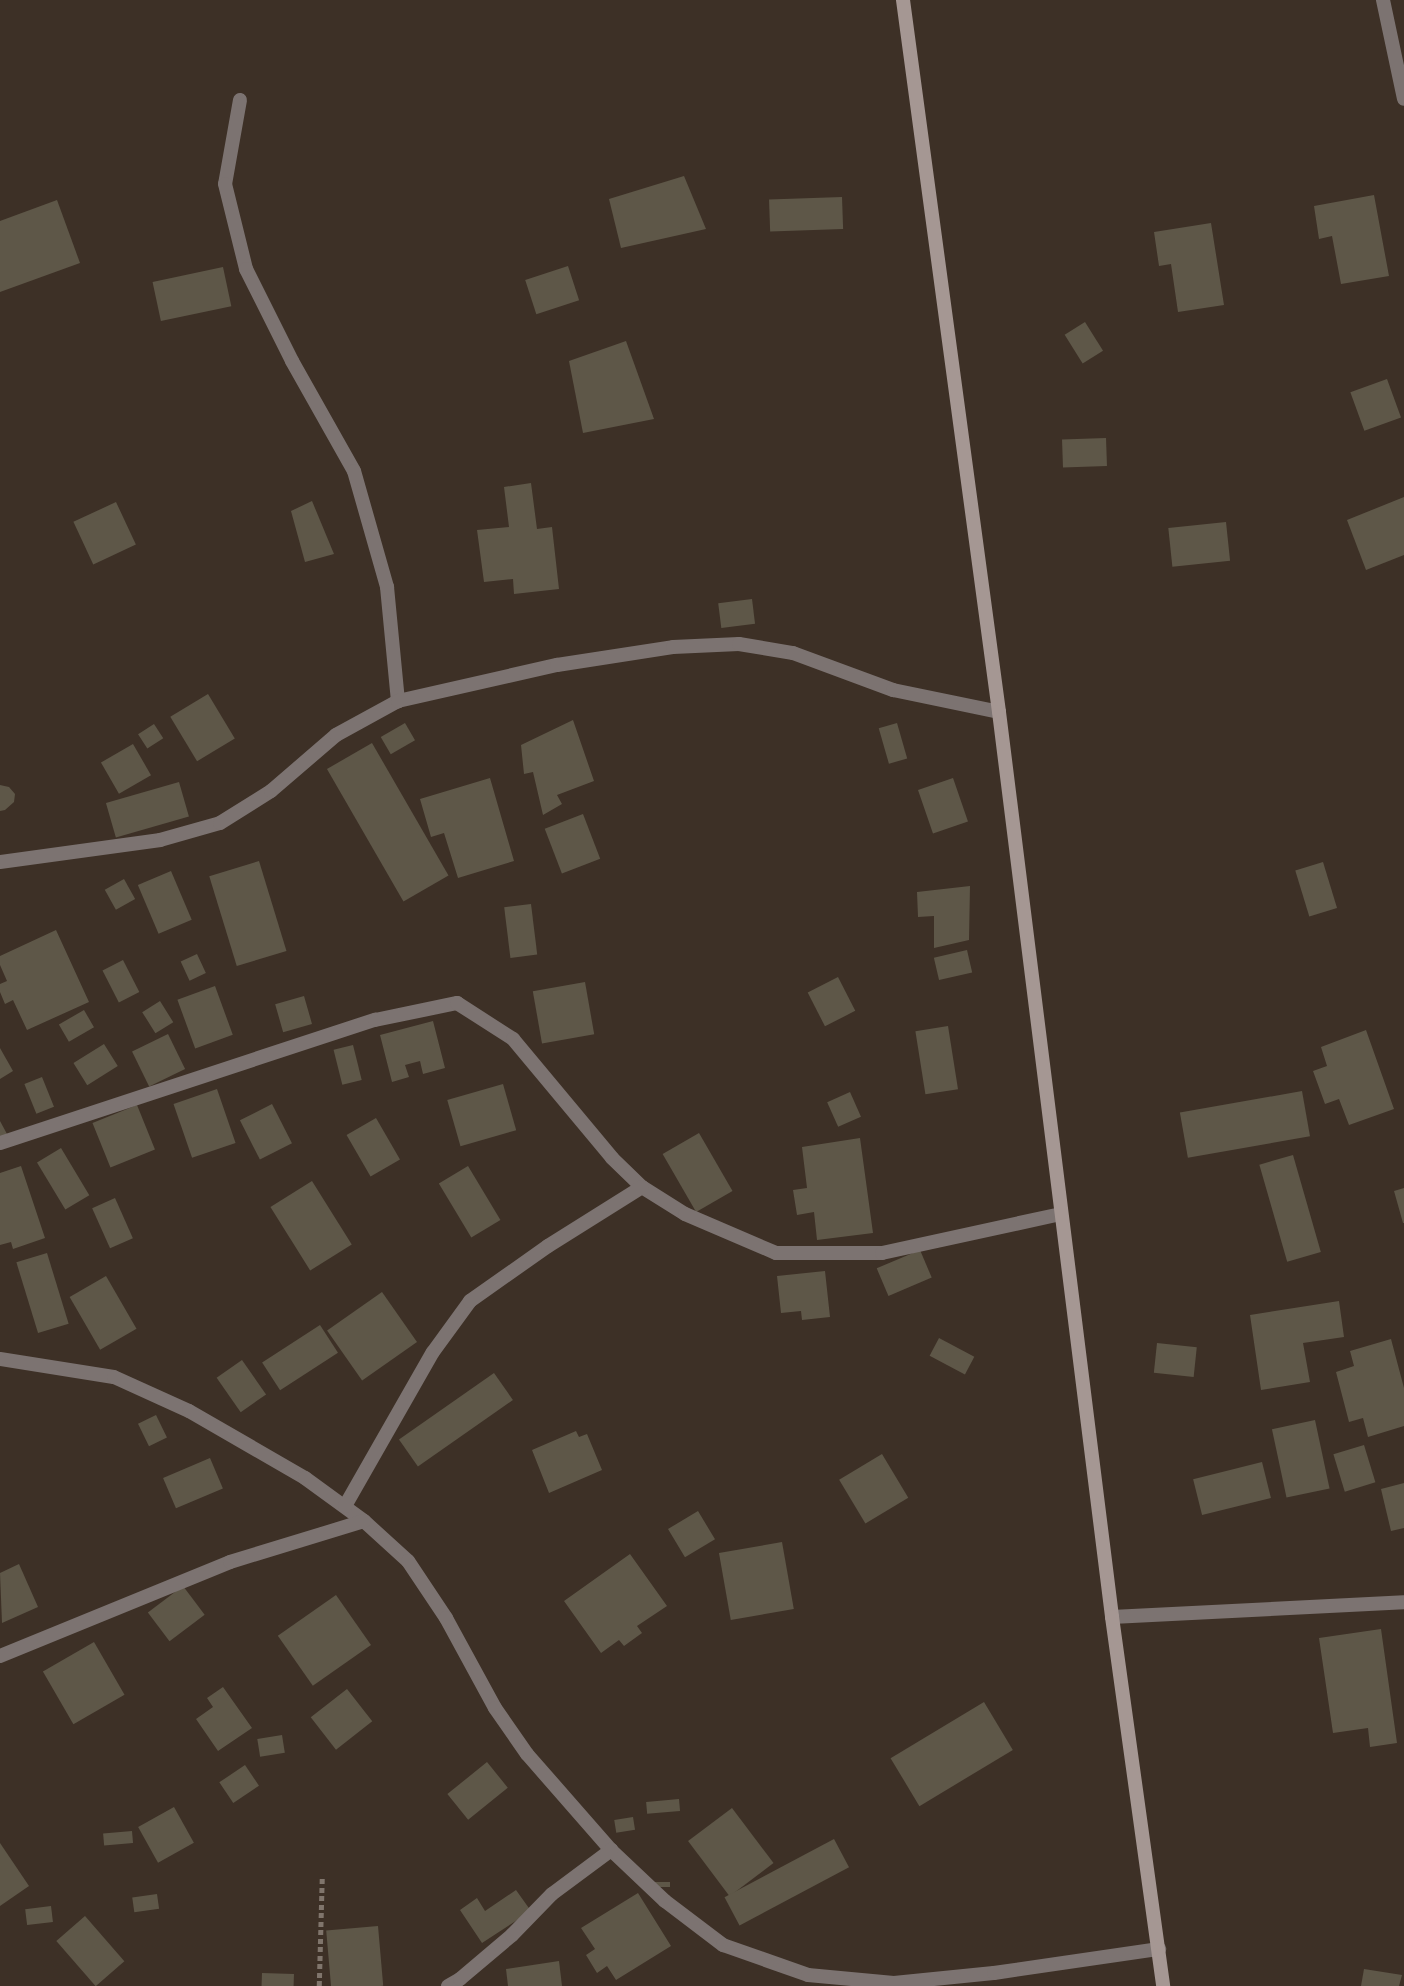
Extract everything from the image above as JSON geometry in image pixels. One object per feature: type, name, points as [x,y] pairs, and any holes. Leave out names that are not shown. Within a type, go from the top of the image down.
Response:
[{"type":"main road","points":[[904,0],[999,712],[1112,1618],[1163,1986]]},
{"type":"street","points":[[1383,0],[1404,99]]},
{"type":"street","points":[[240,100],[225,184],[246,269],[292,361],[354,471],[387,587],[398,701]]},
{"type":"street","points":[[0,862],[160,840],[219,823],[271,791],[336,735],[398,701],[557,665],[673,647],[739,644],[793,653],[892,690],[999,712]]},
{"type":"street","points":[[0,1143],[376,1020],[457,1003],[513,1038],[611,1158],[642,1187],[685,1214],[776,1253],[882,1253],[1061,1214]]},
{"type":"street","points":[[345,1506],[433,1352],[470,1301],[548,1246],[642,1187]]},
{"type":"street","points":[[0,1359],[114,1377],[188,1411],[305,1478],[364,1521],[408,1561],[446,1618],[527,1754],[611,1850],[665,1900],[723,1945],[808,1975],[894,1983],[994,1973],[1159,1949]]},
{"type":"street","points":[[0,1656],[230,1562],[364,1521]]},
{"type":"street","points":[[1112,1618],[1404,1602]]},
{"type":"street","points":[[448,1986],[512,1935],[552,1894],[611,1850]]},
{"type":"path","points":[[320,1986],[322,1877]]},
{"type":"building","points":[[684,176],[706,229],[621,248],[609,199]]},
{"type":"building","points":[[1374,195],[1389,276],[1341,284],[1332,236],[1319,239],[1314,206]]},
{"type":"building","points":[[842,197],[843,229],[770,232],[769,200]]},
{"type":"building","points":[[57,200],[80,263],[0,292],[0,221]]},
{"type":"building","points":[[1211,223],[1224,305],[1178,312],[1171,264],[1159,266],[1154,232]]},
{"type":"building","points":[[568,266],[579,300],[536,314],[525,280]]},
{"type":"building","points":[[223,267],[231,306],[161,321],[153,282]]},
{"type":"building","points":[[1085,322],[1103,351],[1083,364],[1065,335]]},
{"type":"building","points":[[626,341],[654,419],[583,433],[569,361]]},
{"type":"building","points":[[1387,379],[1401,418],[1364,431],[1350,392]]},
{"type":"building","points":[[1106,438],[1107,466],[1063,468],[1062,440]]},
{"type":"building","points":[[531,483],[537,529],[552,527],[559,589],[514,594],[513,579],[484,582],[477,530],[509,527],[504,487]]},
{"type":"building","points":[[1404,497],[1404,555],[1366,570],[1347,520]]},
{"type":"building","points":[[312,501],[334,554],[305,562],[291,511]]},
{"type":"building","points":[[116,502],[136,545],[93,564],[73,522]]},
{"type":"building","points":[[1226,522],[1230,561],[1172,567],[1168,528]]},
{"type":"building","points":[[752,599],[755,624],[721,628],[718,603]]},
{"type":"building","points":[[208,694],[235,739],[197,761],[170,717]]},
{"type":"building","points":[[573,720],[594,781],[557,795],[562,804],[543,815],[533,772],[524,774],[521,745]]},
{"type":"building","points":[[405,723],[415,740],[391,754],[381,737]]},
{"type":"building","points":[[897,723],[907,759],[889,764],[879,728]]},
{"type":"building","points":[[154,724],[163,738],[147,749],[138,734]]},
{"type":"building","points":[[372,743],[449,876],[403,902],[327,769]]},
{"type":"building","points":[[133,744],[151,775],[119,794],[101,762]]},
{"type":"building","points":[[490,778],[514,861],[458,878],[444,833],[431,837],[420,799]]},
{"type":"building","points":[[953,778],[968,821],[933,834],[918,790]]},
{"type":"building","points":[[179,782],[189,817],[116,838],[106,803]]},
{"type":"building","points":[[0,785],[9,787],[15,794],[14,802],[0,811]]},
{"type":"building","points":[[583,814],[600,859],[562,874],[545,829]]},
{"type":"building","points":[[259,861],[286,951],[237,966],[209,876]]},
{"type":"building","points":[[1323,862],[1337,908],[1309,916],[1295,870]]},
{"type":"building","points":[[171,871],[192,920],[159,934],[138,885]]},
{"type":"building","points":[[124,879],[135,899],[116,910],[105,890]]},
{"type":"building","points":[[970,886],[969,940],[934,948],[934,916],[918,917],[917,892]]},
{"type":"building","points":[[531,904],[537,955],[510,958],[504,907]]},
{"type":"building","points":[[56,930],[89,1002],[27,1030],[13,1000],[5,1004],[0,992],[0,984],[7,981],[0,965],[0,956]]},
{"type":"building","points":[[967,950],[972,972],[939,980],[934,958]]},
{"type":"building","points":[[197,954],[206,973],[190,981],[181,962]]},
{"type":"building","points":[[123,960],[139,992],[119,1003],[103,970]]},
{"type":"building","points":[[838,977],[855,1011],[825,1026],[808,992]]},
{"type":"building","points":[[585,982],[594,1034],[542,1043],[533,991]]},
{"type":"building","points":[[215,986],[233,1035],[195,1049],[177,1000]]},
{"type":"building","points":[[304,996],[312,1024],[283,1032],[275,1004]]},
{"type":"building","points":[[160,1001],[173,1022],[155,1033],[142,1012]]},
{"type":"building","points":[[84,1010],[94,1027],[69,1042],[59,1024]]},
{"type":"building","points":[[433,1021],[445,1068],[423,1074],[420,1061],[405,1065],[409,1077],[392,1082],[380,1035]]},
{"type":"building","points":[[948,1026],[958,1089],[925,1094],[915,1031]]},
{"type":"building","points":[[1366,1030],[1394,1109],[1349,1125],[1339,1099],[1325,1104],[1313,1071],[1327,1066],[1321,1047]]},
{"type":"building","points":[[168,1034],[185,1069],[149,1087],[132,1052]]},
{"type":"building","points":[[104,1044],[118,1066],[87,1085],[73,1063]]},
{"type":"building","points":[[353,1045],[362,1080],[342,1085],[334,1050]]},
{"type":"building","points":[[0,1048],[13,1071],[0,1079]]},
{"type":"building","points":[[42,1077],[54,1107],[36,1114],[24,1084]]},
{"type":"building","points":[[503,1084],[516,1130],[460,1146],[447,1100]]},
{"type":"building","points":[[217,1089],[236,1143],[192,1158],[174,1104]]},
{"type":"building","points":[[1302,1091],[1310,1136],[1188,1158],[1180,1113]]},
{"type":"building","points":[[850,1092],[861,1117],[838,1127],[827,1102]]},
{"type":"building","points":[[272,1104],[292,1143],[260,1160],[240,1120]]},
{"type":"building","points":[[137,1105],[155,1150],[110,1167],[92,1123]]},
{"type":"building","points":[[376,1118],[400,1160],[371,1177],[347,1135]]},
{"type":"building","points":[[0,1121],[7,1134],[0,1138]]},
{"type":"building","points":[[699,1133],[732,1191],[696,1212],[663,1154]]},
{"type":"building","points":[[860,1138],[873,1233],[817,1240],[814,1212],[797,1215],[793,1190],[807,1188],[802,1147]]},
{"type":"building","points":[[61,1148],[89,1195],[65,1210],[37,1162]]},
{"type":"building","points":[[1293,1155],[1321,1252],[1287,1262],[1259,1165]]},
{"type":"building","points":[[21,1166],[45,1238],[13,1249],[11,1242],[0,1245],[0,1173]]},
{"type":"building","points":[[468,1166],[500,1220],[471,1238],[439,1184]]},
{"type":"building","points":[[312,1181],[352,1245],[310,1271],[270,1207]]},
{"type":"building","points":[[1404,1188],[1404,1223],[1403,1223],[1394,1191]]},
{"type":"building","points":[[115,1198],[133,1238],[110,1248],[92,1208]]},
{"type":"building","points":[[920,1250],[932,1278],[888,1296],[877,1268]]},
{"type":"building","points":[[47,1253],[69,1324],[38,1333],[16,1262]]},
{"type":"building","points":[[825,1271],[830,1317],[802,1320],[801,1311],[781,1313],[777,1276]]},
{"type":"building","points":[[106,1276],[136,1329],[100,1350],[70,1297]]},
{"type":"building","points":[[382,1292],[417,1342],[362,1380],[327,1330]]},
{"type":"building","points":[[1339,1301],[1344,1337],[1303,1343],[1310,1382],[1261,1390],[1250,1315]]},
{"type":"building","points":[[320,1325],[338,1353],[280,1390],[262,1363]]},
{"type":"building","points":[[939,1338],[974,1357],[965,1374],[930,1356]]},
{"type":"building","points":[[1391,1339],[1404,1388],[1404,1426],[1368,1437],[1363,1418],[1349,1422],[1336,1372],[1354,1366],[1350,1351]]},
{"type":"building","points":[[1157,1343],[1197,1347],[1194,1377],[1154,1373]]},
{"type":"building","points":[[242,1360],[266,1394],[241,1412],[217,1378]]},
{"type":"building","points":[[494,1373],[513,1400],[418,1467],[399,1440]]},
{"type":"building","points":[[156,1415],[167,1437],[149,1446],[138,1424]]},
{"type":"building","points":[[1315,1420],[1330,1488],[1287,1498],[1272,1429]]},
{"type":"building","points":[[576,1431],[579,1437],[587,1434],[602,1470],[549,1493],[532,1450]]},
{"type":"building","points":[[1364,1445],[1375,1482],[1345,1492],[1333,1454]]},
{"type":"building","points":[[882,1454],[908,1498],[865,1523],[839,1480]]},
{"type":"building","points":[[210,1458],[223,1488],[176,1508],[163,1478]]},
{"type":"building","points":[[1262,1462],[1271,1498],[1202,1515],[1193,1479]]},
{"type":"building","points":[[1404,1483],[1404,1528],[1391,1531],[1381,1489]]},
{"type":"building","points":[[698,1511],[715,1539],[685,1557],[668,1529]]},
{"type":"building","points":[[782,1542],[794,1609],[731,1620],[719,1553]]},
{"type":"building","points":[[630,1554],[667,1606],[637,1626],[642,1633],[624,1646],[619,1640],[601,1653],[564,1601]]},
{"type":"building","points":[[19,1564],[38,1607],[2,1623],[0,1573]]},
{"type":"building","points":[[183,1586],[205,1615],[170,1641],[148,1612]]},
{"type":"building","points":[[336,1595],[371,1645],[313,1686],[278,1636]]},
{"type":"building","points":[[1381,1629],[1397,1743],[1370,1747],[1368,1728],[1333,1733],[1319,1638]]},
{"type":"building","points":[[94,1642],[124,1695],[73,1724],[43,1672]]},
{"type":"building","points":[[223,1687],[252,1728],[218,1751],[196,1719],[213,1707],[207,1698]]},
{"type":"building","points":[[347,1689],[372,1721],[336,1750],[311,1717]]},
{"type":"building","points":[[984,1702],[1013,1750],[919,1806],[891,1758]]},
{"type":"building","points":[[282,1735],[285,1753],[260,1757],[257,1739]]},
{"type":"building","points":[[487,1762],[508,1788],[468,1820],[447,1794]]},
{"type":"building","points":[[245,1765],[259,1786],[233,1803],[219,1782]]},
{"type":"building","points":[[679,1799],[680,1811],[647,1814],[646,1802]]},
{"type":"building","points":[[174,1807],[194,1843],[158,1863],[138,1827]]},
{"type":"building","points":[[732,1808],[774,1863],[730,1896],[688,1841]]},
{"type":"building","points":[[633,1817],[635,1830],[616,1833],[614,1820]]},
{"type":"building","points":[[132,1831],[133,1843],[104,1845],[103,1834]]},
{"type":"building","points":[[834,1839],[849,1867],[740,1925],[725,1897]]},
{"type":"building","points":[[0,1843],[29,1886],[0,1906]]},
{"type":"building","points":[[655,1882],[670,1882],[670,1887],[655,1887]]},
{"type":"building","points":[[516,1890],[531,1911],[482,1943],[460,1910],[477,1898],[485,1911]]},
{"type":"building","points":[[638,1893],[671,1946],[616,1980],[607,1966],[597,1973],[586,1955],[595,1949],[581,1928]]},
{"type":"building","points":[[157,1894],[159,1909],[134,1912],[132,1897]]},
{"type":"building","points":[[51,1906],[53,1922],[27,1925],[25,1909]]},
{"type":"building","points":[[85,1916],[124,1961],[95,1986],[56,1941]]},
{"type":"building","points":[[378,1926],[383,1986],[331,1986],[326,1931]]},
{"type":"building","points":[[559,1961],[562,1986],[508,1986],[506,1969]]},
{"type":"building","points":[[1364,1969],[1402,1975],[1399,1986],[1361,1986]]},
{"type":"building","points":[[262,1973],[294,1974],[294,1986],[262,1986]]}]
